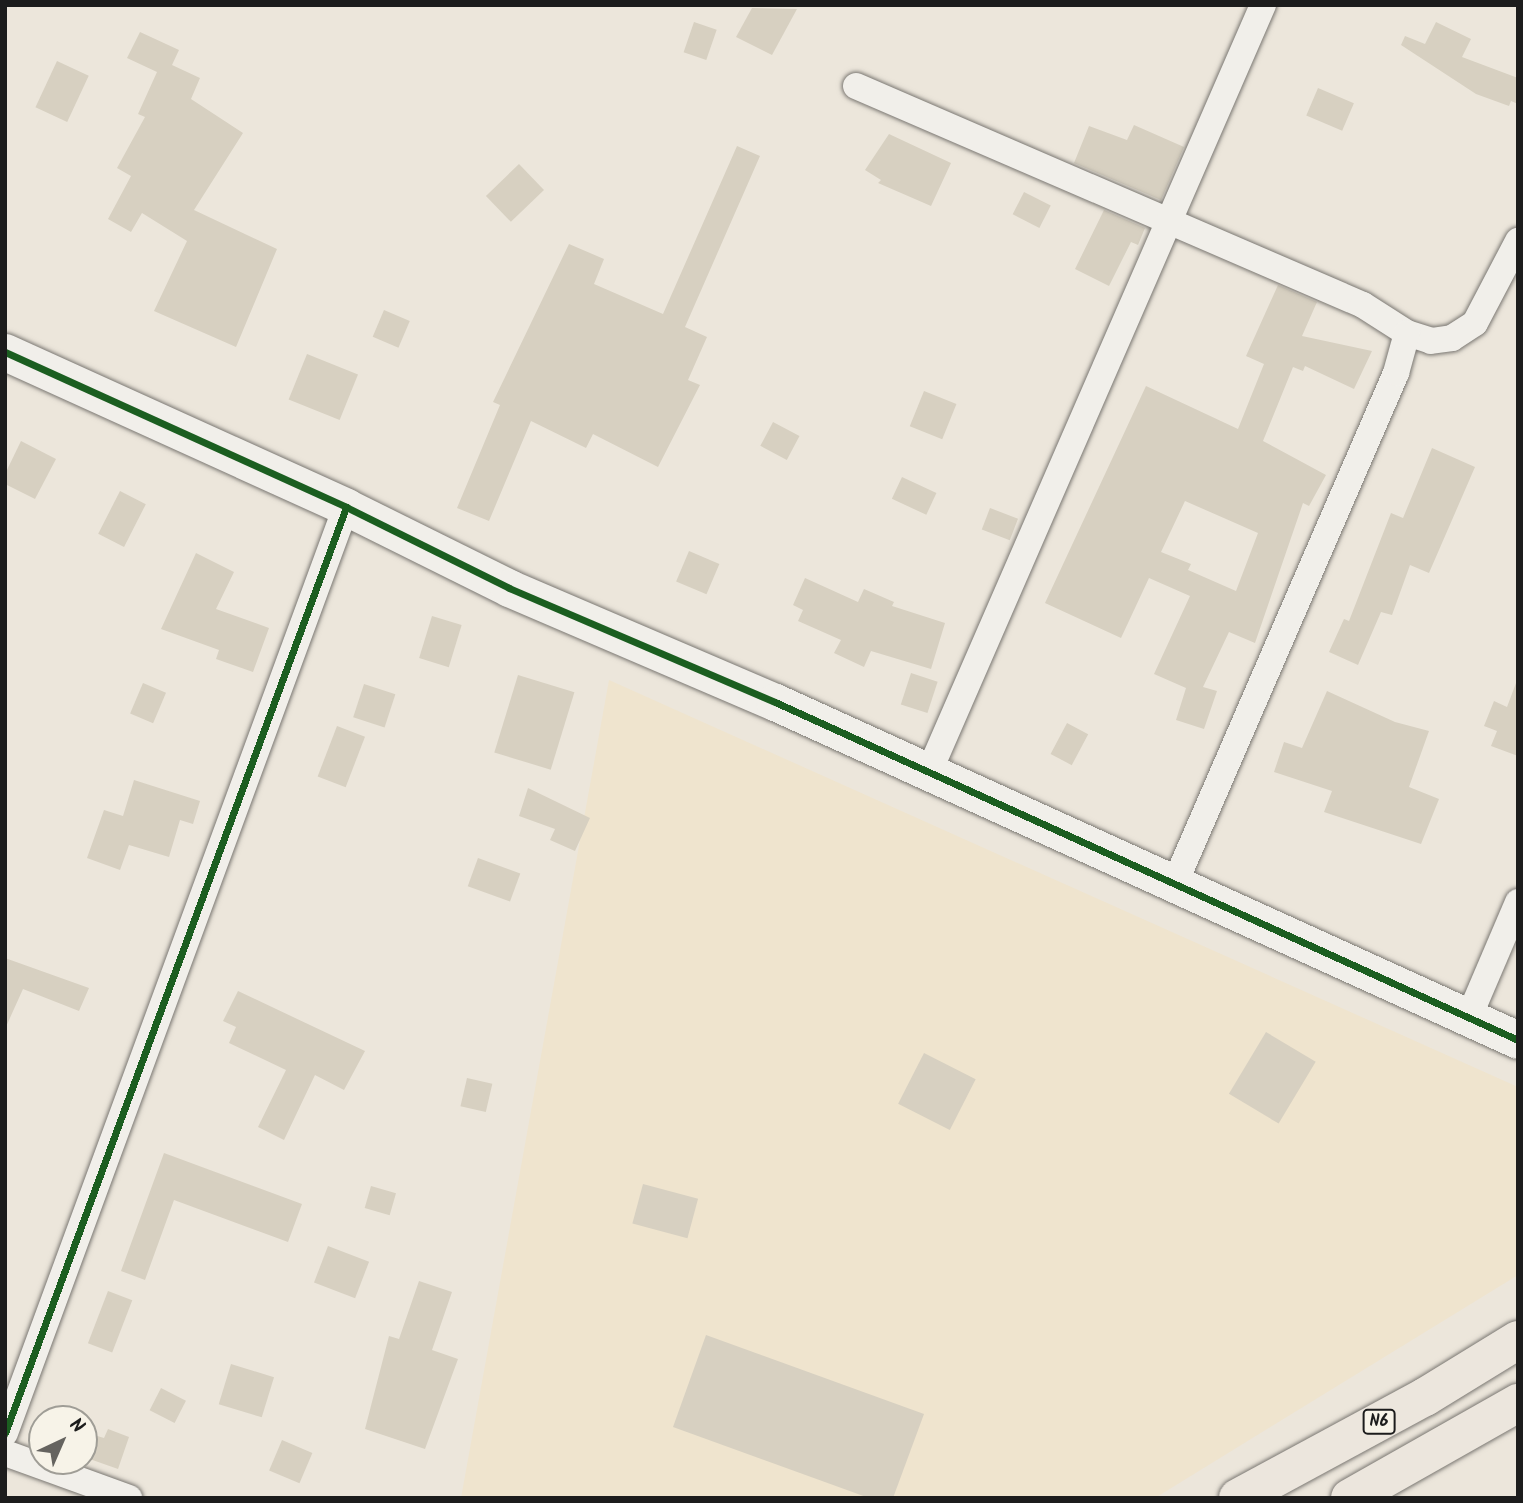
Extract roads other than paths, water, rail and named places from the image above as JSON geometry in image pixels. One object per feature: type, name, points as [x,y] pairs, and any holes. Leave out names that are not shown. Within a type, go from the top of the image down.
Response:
[{"type":"highway","name":"N6","points":[[1238,1498],[1425,1397],[1518,1340]]},
{"type":"highway","points":[[1350,1498],[1518,1403]]},
{"type":"street","points":[[929,772],[1263,5]]},
{"type":"street","points":[[856,86],[1363,305],[1407,333],[1431,341],[1465,332],[1475,323],[1518,241]]},
{"type":"street","points":[[1175,883],[1396,373],[1407,333]]},
{"type":"street","points":[[5,352],[346,507],[509,588],[929,772],[1518,1040]]},
{"type":"street","points":[[5,1433],[346,507]]},
{"type":"street","points":[[1469,1017],[1518,902]]},
{"type":"street","points":[[5,1454],[129,1498]]}]
